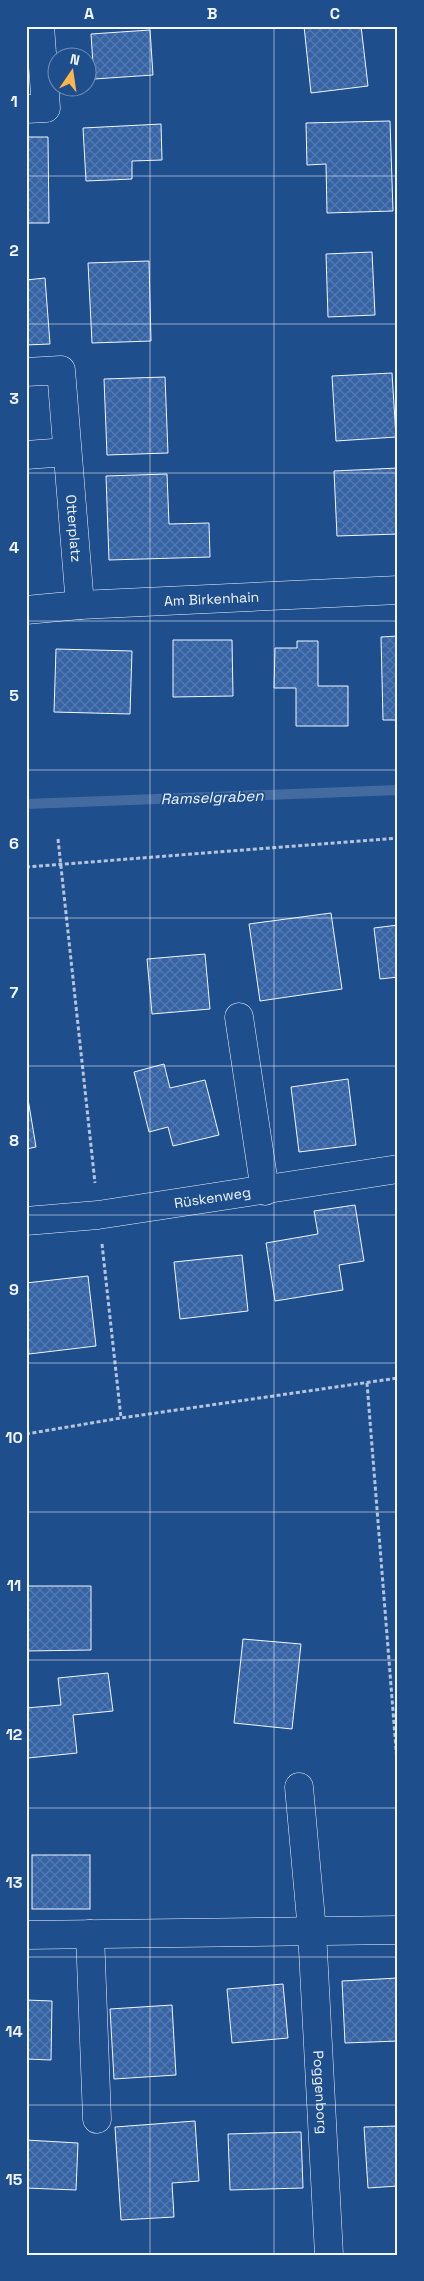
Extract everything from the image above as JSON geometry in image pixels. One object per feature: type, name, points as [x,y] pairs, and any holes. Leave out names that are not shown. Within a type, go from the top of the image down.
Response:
[{"type":"street","points":[[26,109],[46,108],[40,26]]},
{"type":"street","name":"Otterplatz","points":[[26,372],[61,370],[80,605]]},
{"type":"street","points":[[26,455],[67,452]]},
{"type":"street","name":"Am Birkenhain","points":[[26,610],[80,605],[398,590]]},
{"type":"street","points":[[239,1017],[265,1191]]},
{"type":"street","name":"Rüskenweg","points":[[26,1220],[98,1215],[265,1191],[398,1169]]},
{"type":"street","name":"Poggenborg","points":[[299,1787],[312,1931],[329,2255]]},
{"type":"street","points":[[26,1935],[398,1930]]},
{"type":"street","points":[[90,1934],[97,2119]]},
{"type":"path","points":[[26,867],[398,838]]},
{"type":"path","points":[[58,839],[121,1418]]},
{"type":"path","points":[[26,1434],[121,1418],[398,1378]]},
{"type":"path","points":[[367,1383],[398,1774]]},
{"type":"building","points":[[304,26],[361,26],[368,86],[311,93]]},
{"type":"building","points":[[150,30],[153,75],[98,79],[98,48],[92,48],[91,34]]},
{"type":"building","points":[[390,121],[393,211],[327,213],[326,164],[307,165],[306,123]]},
{"type":"building","points":[[161,124],[162,160],[132,161],[132,179],[86,181],[83,128]]},
{"type":"building","points":[[26,137],[48,137],[49,223],[26,223]]},
{"type":"building","points":[[372,252],[375,315],[328,317],[326,254]]},
{"type":"building","points":[[149,261],[151,341],[92,343],[88,263]]},
{"type":"building","points":[[45,278],[50,344],[26,345],[26,280]]},
{"type":"building","points":[[392,373],[396,437],[336,441],[332,376]]},
{"type":"building","points":[[165,377],[168,453],[107,455],[104,379]]},
{"type":"building","points":[[398,468],[398,534],[337,536],[334,471]]},
{"type":"building","points":[[167,474],[169,524],[209,523],[210,557],[109,560],[106,476]]},
{"type":"building","points":[[398,636],[398,720],[383,720],[381,637]]},
{"type":"building","points":[[173,640],[232,640],[233,696],[173,697]]},
{"type":"building","points":[[297,641],[318,641],[318,686],[348,686],[348,726],[296,726],[296,688],[274,688],[275,648],[297,648]]},
{"type":"building","points":[[56,649],[132,651],[130,714],[54,712]]},
{"type":"building","points":[[331,913],[342,989],[260,1001],[249,924]]},
{"type":"building","points":[[398,925],[398,977],[380,979],[374,928]]},
{"type":"building","points":[[205,954],[210,1009],[152,1014],[147,959]]},
{"type":"building","points":[[164,1064],[170,1088],[205,1080],[219,1135],[173,1146],[168,1127],[149,1132],[134,1072]]},
{"type":"building","points":[[348,1079],[356,1145],[299,1152],[291,1087]]},
{"type":"building","points":[[26,1087],[36,1147],[26,1149]]},
{"type":"building","points":[[355,1205],[364,1261],[339,1265],[343,1290],[275,1301],[266,1243],[318,1234],[314,1211]]},
{"type":"building","points":[[242,1255],[248,1311],[180,1319],[174,1262]]},
{"type":"building","points":[[88,1276],[96,1346],[29,1354],[26,1333],[26,1283]]},
{"type":"building","points":[[26,1586],[91,1586],[91,1650],[26,1651]]},
{"type":"building","points":[[243,1639],[301,1644],[292,1729],[234,1723]]},
{"type":"building","points":[[108,1673],[113,1711],[73,1715],[77,1753],[28,1758],[26,1708],[61,1705],[58,1678]]},
{"type":"building","points":[[32,1855],[90,1855],[90,1909],[32,1909]]},
{"type":"building","points":[[398,1978],[398,2041],[345,2043],[342,1981]]},
{"type":"building","points":[[283,1984],[288,2038],[232,2043],[227,1989]]},
{"type":"building","points":[[26,2000],[52,2001],[51,2060],[26,2059]]},
{"type":"building","points":[[172,2005],[176,2075],[114,2079],[110,2009]]},
{"type":"building","points":[[195,2121],[199,2181],[172,2183],[174,2217],[121,2220],[115,2127]]},
{"type":"building","points":[[398,2126],[398,2186],[368,2188],[364,2127]]},
{"type":"building","points":[[301,2132],[303,2188],[230,2190],[228,2134]]},
{"type":"building","points":[[26,2140],[78,2143],[76,2190],[26,2188]]},
{"type":"waterway","name":"Ramselgraben","points":[[26,804],[398,790]]}]
